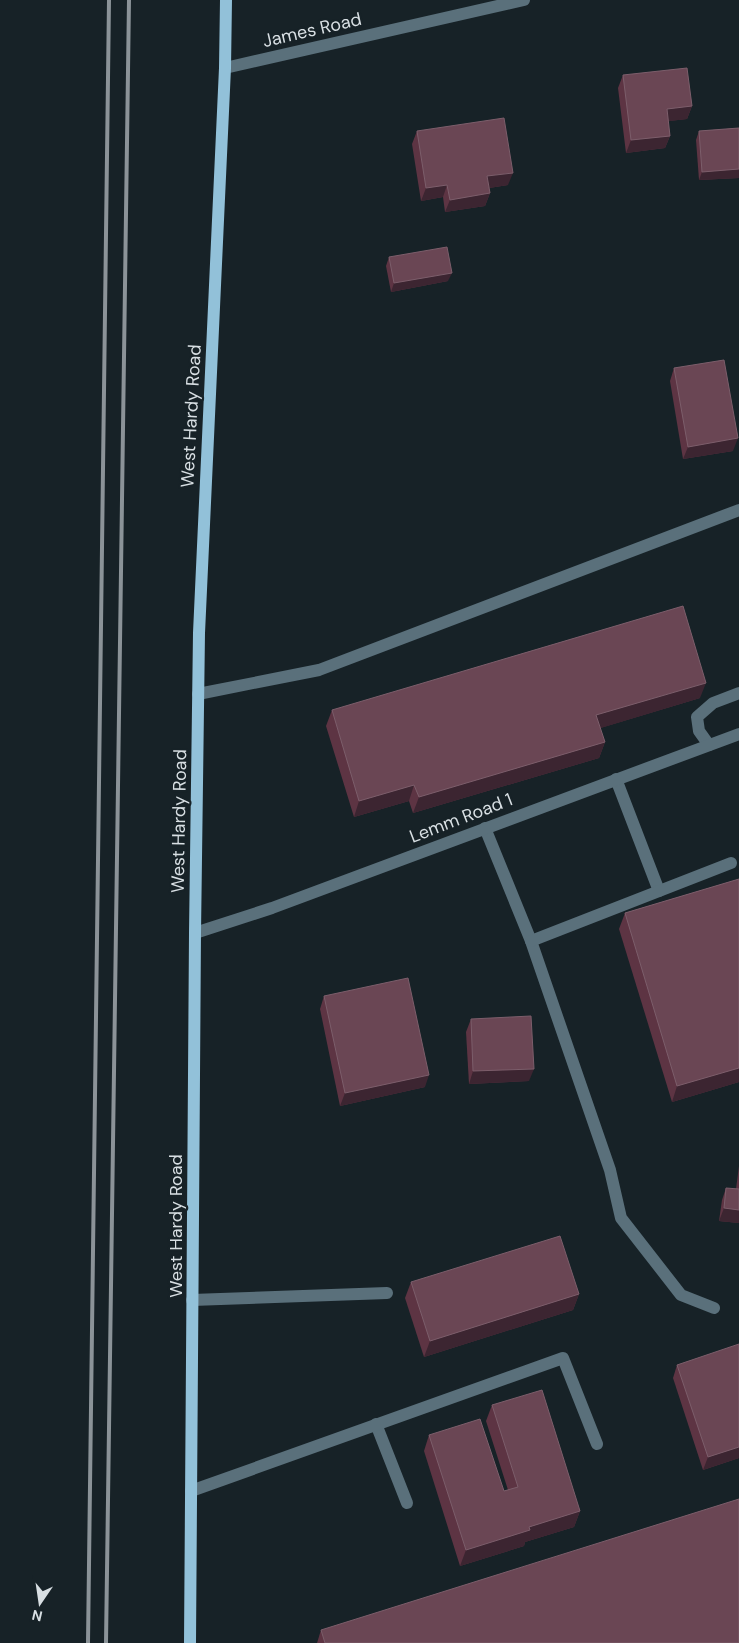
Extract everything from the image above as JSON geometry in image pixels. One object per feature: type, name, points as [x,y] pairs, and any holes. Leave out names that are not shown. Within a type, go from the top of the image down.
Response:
[{"type":"main road","name":"West Hardy Road","points":[[190,1643],[199,633],[225,68],[226,0]]},
{"type":"street","name":"James Road","points":[[225,68],[524,0]]},
{"type":"street","points":[[198,694],[319,670],[739,510]]},
{"type":"street","points":[[709,745],[699,731],[697,717],[713,703],[739,694]]},
{"type":"street","name":"Lemm Road 1","points":[[195,933],[272,908],[739,734]]},
{"type":"street","points":[[616,779],[659,891]]},
{"type":"street","points":[[485,828],[531,941],[610,1170],[622,1218],[681,1295],[714,1308]]},
{"type":"street","points":[[531,941],[731,863]]},
{"type":"street","points":[[192,1300],[387,1293]]},
{"type":"street","points":[[191,1491],[563,1358],[597,1444]]},
{"type":"street","points":[[376,1424],[407,1503]]},
{"type":"building","points":[[687,68],[692,106],[667,109],[670,136],[631,140],[623,75]]},
{"type":"building","points":[[504,118],[513,173],[487,176],[490,193],[450,200],[447,185],[426,188],[417,131]]},
{"type":"building","points":[[739,128],[739,169],[702,172],[699,131]]},
{"type":"building","points":[[447,247],[452,273],[394,283],[389,257]]},
{"type":"building","points":[[724,360],[738,438],[688,447],[674,368]]},
{"type":"building","points":[[683,606],[706,683],[596,715],[605,742],[419,797],[414,785],[359,801],[332,710]]},
{"type":"building","points":[[739,879],[739,1068],[677,1086],[625,913]]},
{"type":"building","points":[[408,978],[429,1075],[345,1093],[324,996]]},
{"type":"building","points":[[531,1016],[534,1069],[473,1071],[471,1019]]},
{"type":"building","points":[[726,1188],[739,1189],[739,1210],[724,1208]]},
{"type":"building","points":[[560,1236],[579,1294],[430,1341],[411,1282]]},
{"type":"building","points":[[739,1344],[739,1447],[708,1457],[677,1365]]},
{"type":"building","points":[[542,1390],[580,1511],[529,1527],[530,1530],[466,1550],[429,1435],[480,1419],[504,1491],[518,1487],[492,1405]]},
{"type":"building","points":[[739,1499],[739,1643],[325,1643],[321,1630]]},
{"type":"railway","points":[[88,1643],[109,0]]},
{"type":"railway","points":[[106,1643],[129,0]]}]
